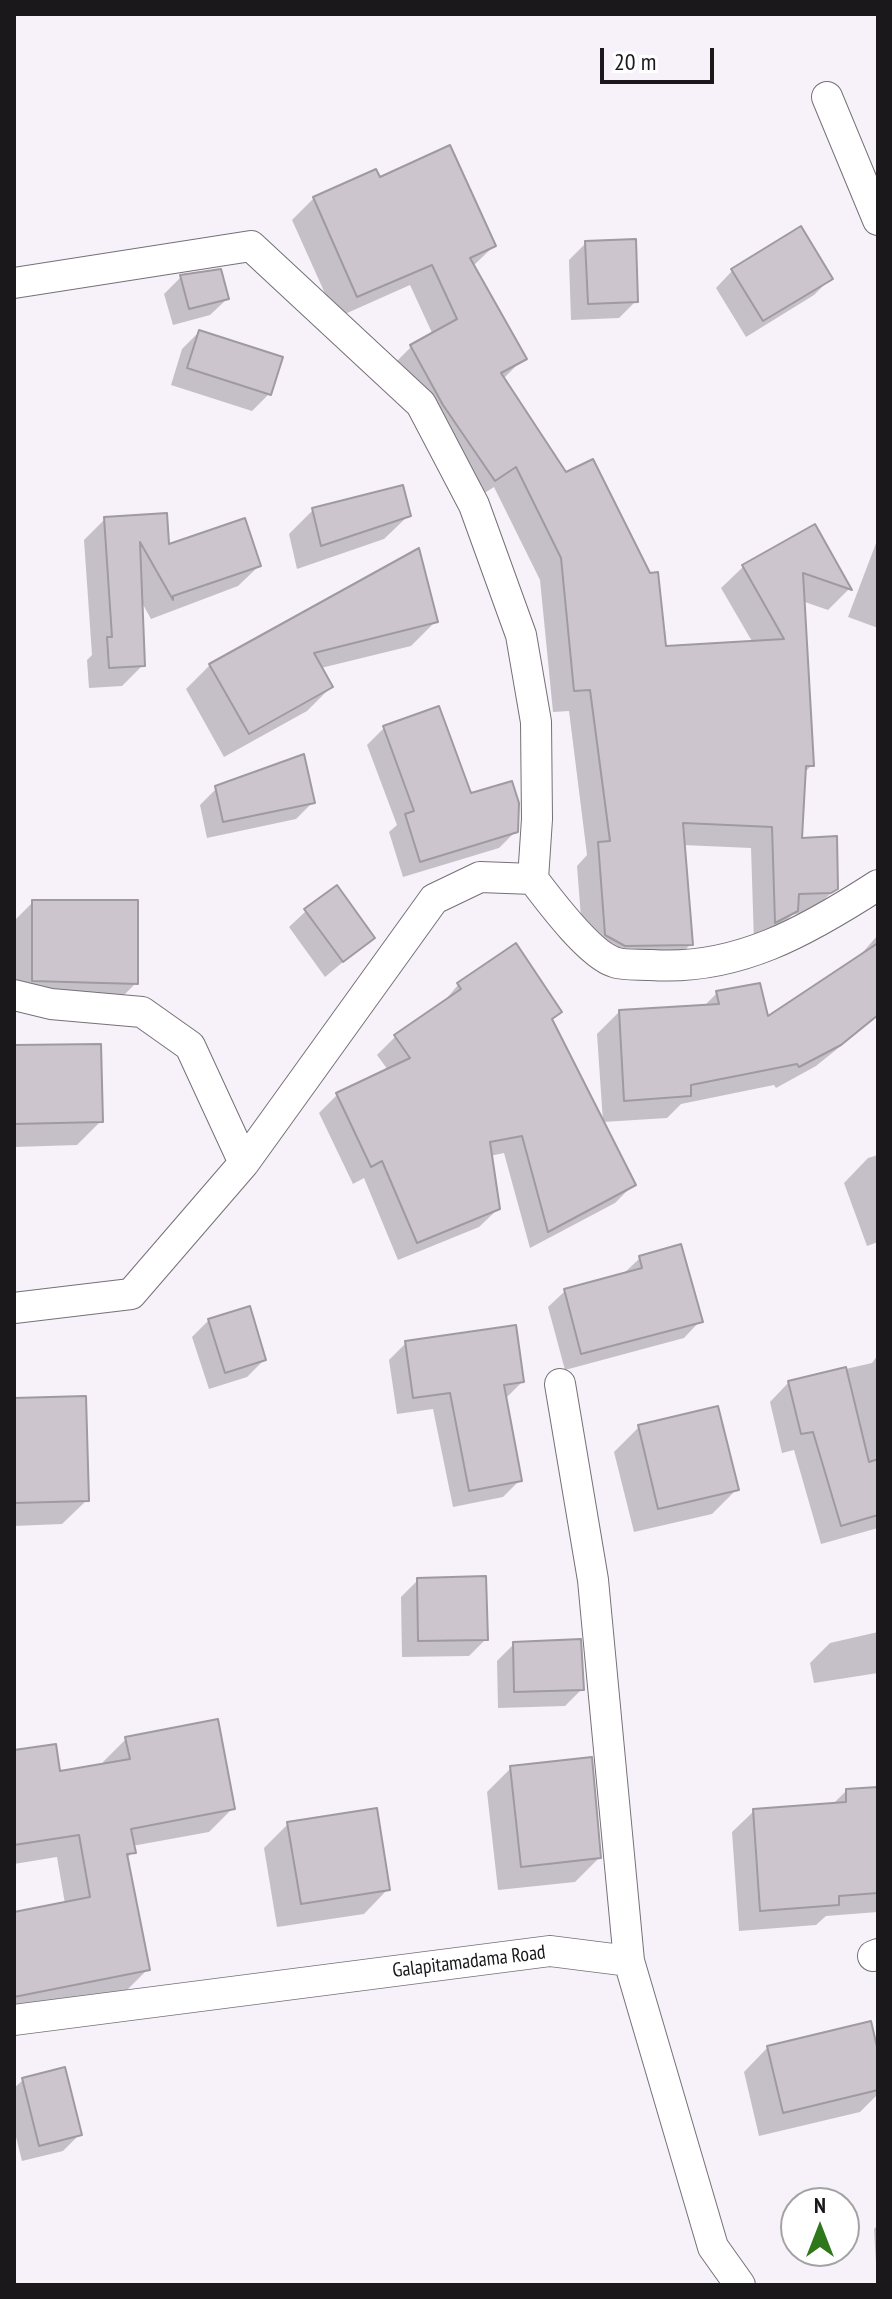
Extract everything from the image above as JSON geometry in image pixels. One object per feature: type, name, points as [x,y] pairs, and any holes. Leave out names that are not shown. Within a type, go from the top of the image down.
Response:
[{"type":"street","points":[[827,97],[878,220]]},
{"type":"street","points":[[14,283],[251,246],[421,404],[474,505],[521,635],[536,722],[537,819],[533,879],[564,921],[613,962],[687,967],[756,952],[829,917],[878,885]]},
{"type":"street","points":[[14,1308],[131,1294],[244,1163],[434,899],[480,877],[533,879]]},
{"type":"street","points":[[14,995],[51,1004],[142,1012],[190,1046],[244,1163]]},
{"type":"street","points":[[560,1384],[593,1580],[629,1961],[713,2247],[740,2285]]},
{"type":"street","name":"Galapitamadama Road","points":[[14,2020],[550,1951],[629,1961]]},
{"type":"building","points":[[450,145],[496,246],[470,258],[527,359],[501,373],[566,472],[593,459],[650,573],[658,572],[666,646],[784,639],[742,565],[815,524],[852,590],[803,573],[814,766],[806,766],[802,838],[837,836],[838,889],[831,893],[799,894],[798,911],[775,923],[772,827],[683,823],[693,945],[625,946],[605,935],[598,842],[610,841],[590,690],[574,691],[561,558],[516,467],[495,481],[443,405],[410,345],[457,319],[432,265],[357,297],[313,197],[376,169],[380,177]]},
{"type":"building","points":[[801,226],[833,279],[763,321],[731,269]]},
{"type":"building","points":[[636,239],[638,302],[588,304],[585,241]]},
{"type":"building","points":[[221,269],[229,299],[189,309],[180,275]]},
{"type":"building","points":[[199,330],[283,357],[271,395],[187,368]]},
{"type":"building","points":[[403,485],[411,516],[321,546],[312,508]]},
{"type":"building","points":[[167,513],[169,544],[245,518],[261,566],[173,596],[173,600],[140,542],[145,666],[109,668],[107,637],[112,637],[104,517]]},
{"type":"building","points":[[419,548],[438,622],[314,653],[333,687],[249,734],[209,664]]},
{"type":"building","points":[[439,706],[471,793],[512,781],[519,803],[518,832],[420,862],[405,814],[414,811],[383,726]]},
{"type":"building","points":[[304,754],[315,803],[223,822],[215,786]]},
{"type":"building","points":[[337,885],[375,938],[343,962],[304,909]]},
{"type":"building","points":[[32,900],[138,900],[138,984],[32,981]]},
{"type":"building","points":[[516,943],[562,1012],[552,1019],[636,1185],[548,1232],[522,1136],[490,1142],[500,1209],[417,1243],[382,1161],[371,1167],[336,1093],[410,1058],[394,1035],[461,989],[457,983]]},
{"type":"building","points":[[878,943],[878,1015],[841,1045],[799,1067],[797,1064],[691,1085],[691,1096],[624,1101],[619,1010],[719,1004],[716,991],[760,983],[768,1016]]},
{"type":"building","points":[[101,1044],[103,1122],[14,1124],[14,1045]]},
{"type":"building","points":[[681,1244],[703,1322],[581,1354],[564,1289],[642,1268],[639,1256]]},
{"type":"building","points":[[250,1306],[266,1360],[225,1373],[208,1319]]},
{"type":"building","points":[[516,1325],[524,1382],[504,1385],[522,1481],[469,1491],[450,1393],[413,1398],[405,1341]]},
{"type":"building","points":[[846,1367],[869,1462],[878,1459],[878,1515],[841,1526],[813,1432],[801,1434],[788,1381]]},
{"type":"building","points":[[86,1396],[89,1501],[14,1503],[14,1398]]},
{"type":"building","points":[[718,1406],[739,1490],[658,1509],[638,1425]]},
{"type":"building","points":[[486,1576],[488,1640],[418,1641],[417,1578]]},
{"type":"building","points":[[581,1639],[584,1690],[514,1692],[513,1642]]},
{"type":"building","points":[[218,1719],[235,1809],[131,1829],[136,1853],[127,1854],[150,1970],[14,1997],[14,1912],[90,1897],[79,1835],[14,1845],[14,1750],[56,1744],[60,1771],[130,1759],[125,1737]]},
{"type":"building","points":[[592,1757],[601,1858],[521,1867],[510,1766]]},
{"type":"building","points":[[878,1787],[878,1893],[839,1896],[839,1905],[760,1911],[753,1809],[846,1802],[846,1789]]},
{"type":"building","points":[[377,1808],[390,1890],[301,1904],[287,1822]]},
{"type":"building","points":[[871,2021],[878,2051],[878,2090],[783,2113],[767,2046]]},
{"type":"building","points":[[65,2067],[82,2135],[39,2146],[22,2078]]}]
